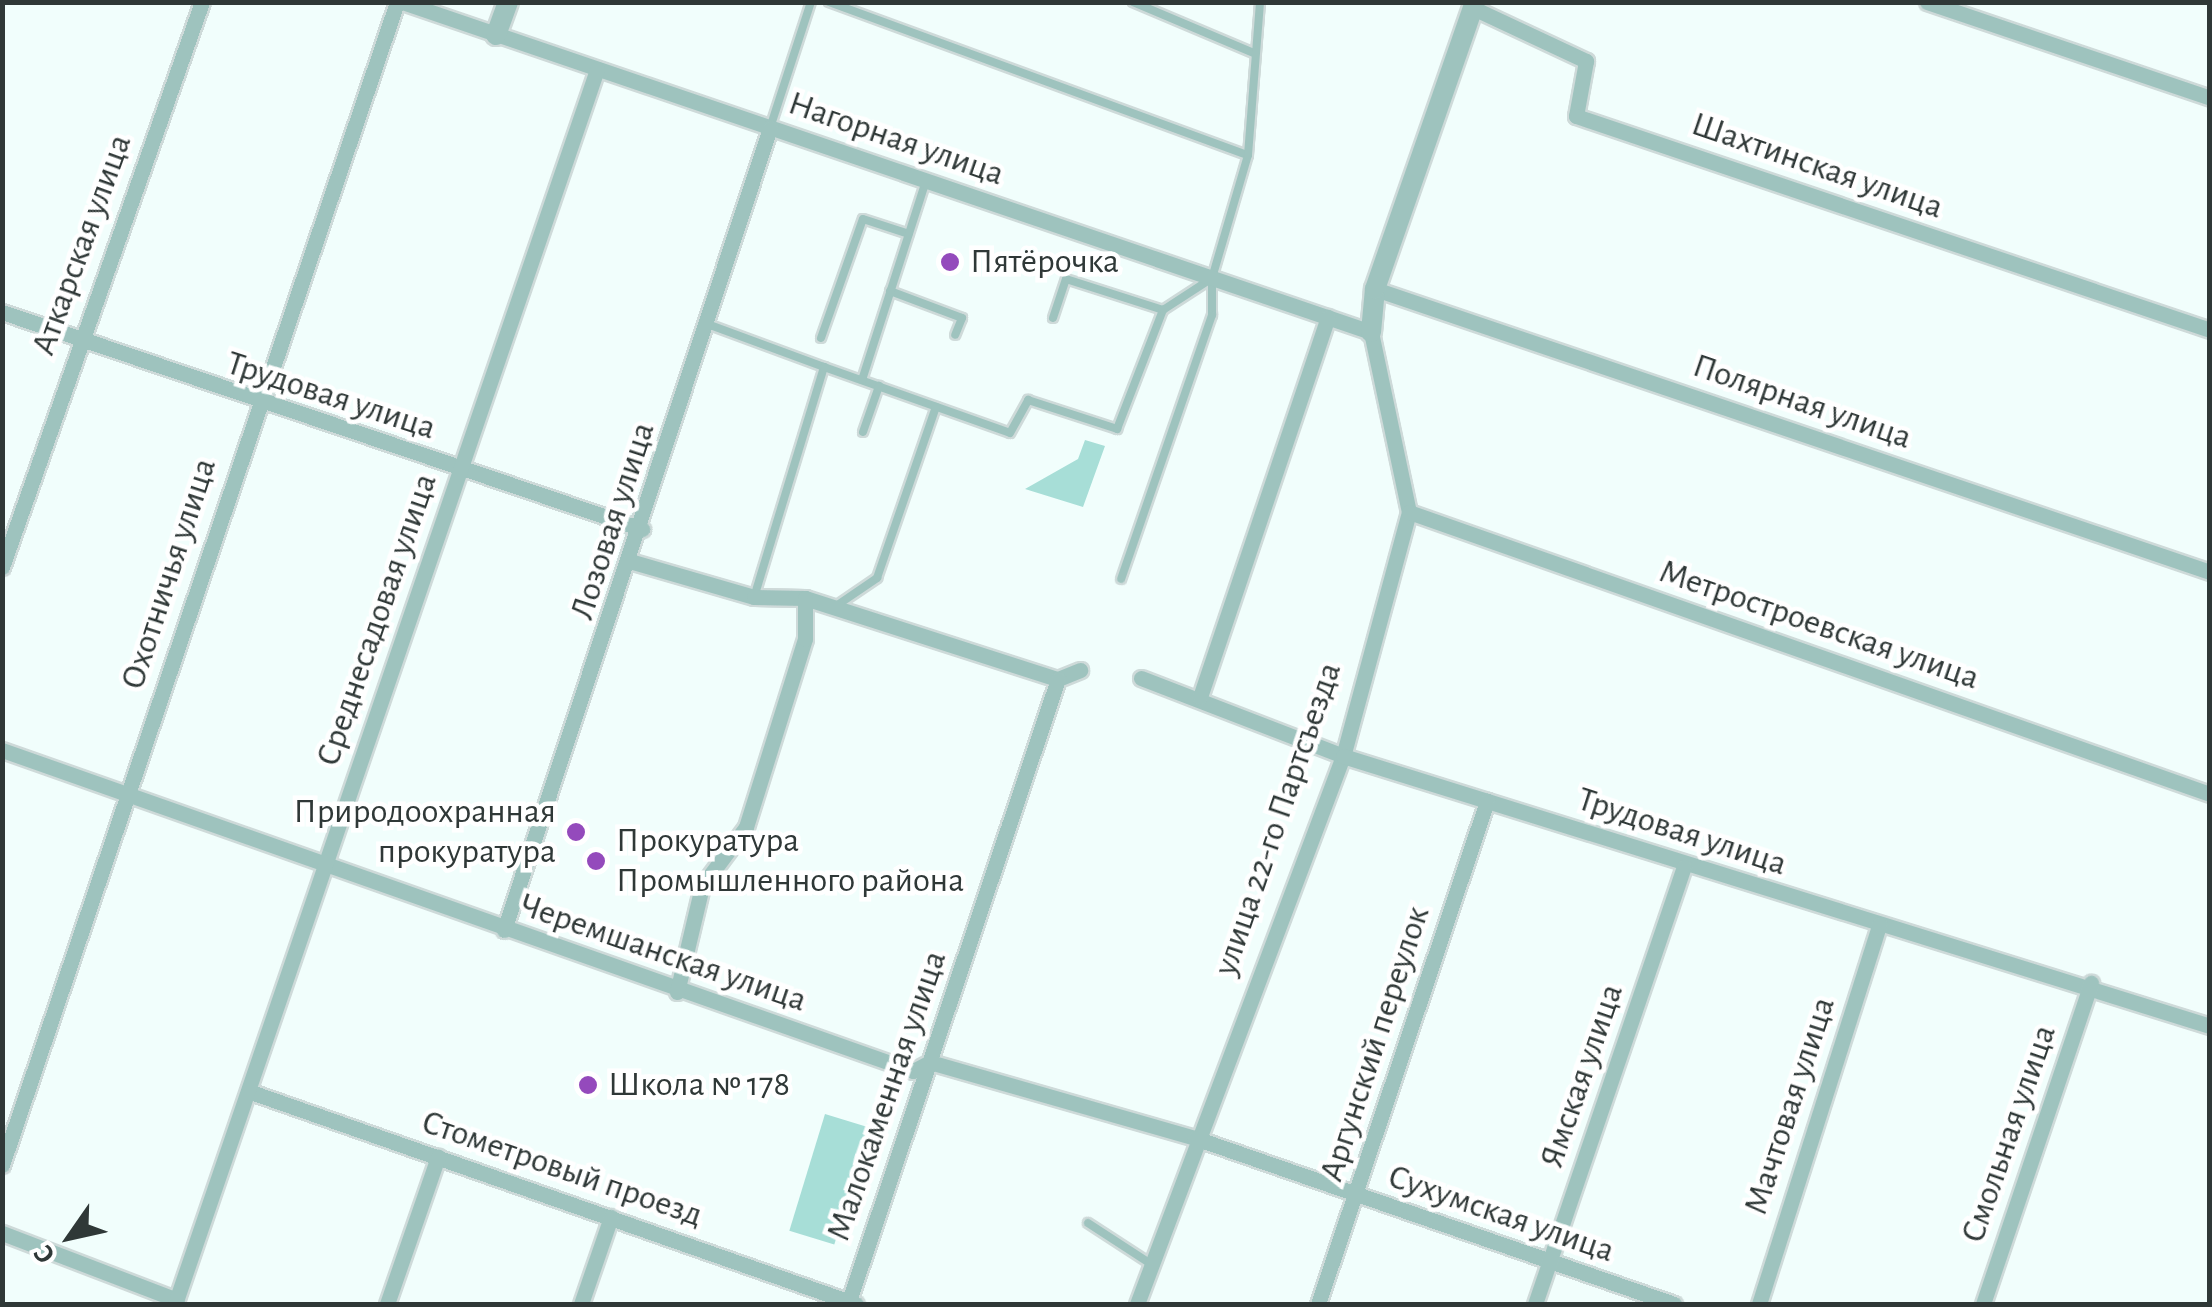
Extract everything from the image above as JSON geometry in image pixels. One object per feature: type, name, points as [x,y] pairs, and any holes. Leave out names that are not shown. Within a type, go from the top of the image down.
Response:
[{"type":"street","name":"Аткарская улица","points":[[2,567],[78,340],[202,2]]},
{"type":"street","name":"Нагорная улица","points":[[399,2],[1371,332]]},
{"type":"street","name":"Охотничья улица","points":[[2,1165],[256,404],[399,2]]},
{"type":"street","points":[[496,34],[508,2]]},
{"type":"street","points":[[1928,2],[2210,98]]},
{"type":"street","name":"улица 22-го Партсъезда","points":[[1137,1304],[1196,1138],[1343,756],[1409,512],[1371,332],[1375,289],[1474,6]]},
{"type":"street","name":"Шахтинская улица","points":[[1474,6],[1586,60],[1576,116],[2210,330]]},
{"type":"street","name":"Среднесадовая улица","points":[[176,1302],[597,69]]},
{"type":"street","name":"Лозовая улица","points":[[504,930],[633,562],[770,128]]},
{"type":"street","name":"Полярная улица","points":[[1375,289],[2210,572]]},
{"type":"street","name":"Трудовая улица","points":[[2,312],[256,404],[642,529]]},
{"type":"street","points":[[1200,697],[1328,318]]},
{"type":"street","name":"Метростроевская улица","points":[[1409,512],[2210,794]]},
{"type":"street","points":[[633,562],[754,597],[805,598],[1058,679],[1080,670]]},
{"type":"street","points":[[677,992],[702,886],[746,827],[805,639],[805,598]]},
{"type":"street","name":"Трудовая улица","points":[[1141,678],[1200,697],[1343,756],[1684,867],[2092,984],[2210,1026]]},
{"type":"street","name":"Малокаменная улица","points":[[851,1304],[1058,679]]},
{"type":"street","name":"Черемшанская улица","points":[[2,750],[130,790],[504,930],[912,1072],[930,1062],[1196,1138]]},
{"type":"street","name":"Аргунский переулок","points":[[1318,1304],[1487,800]]},
{"type":"street","name":"Ямская улица","points":[[1535,1304],[1684,867]]},
{"type":"street","name":"Мачтовая улица","points":[[1758,1304],[1879,926]]},
{"type":"street","name":"Смольная улица","points":[[1982,1304],[2092,984]]},
{"type":"street","name":"Стометровый проезд","points":[[248,1091],[611,1216],[851,1304]]},
{"type":"street","name":"Сухумская улица","points":[[1196,1138],[1549,1266],[1674,1304]]},
{"type":"street","points":[[388,1304],[438,1157]]},
{"type":"street","points":[[580,1304],[611,1216]]},
{"type":"street","points":[[2,1233],[176,1302]]},
{"type":"lane","points":[[770,128],[811,2]]},
{"type":"lane","points":[[829,2],[1248,155]]},
{"type":"lane","points":[[1133,2],[1254,53]]},
{"type":"lane","points":[[1121,579],[1212,315],[1212,278],[1248,155],[1260,2]]},
{"type":"lane","points":[[862,380],[926,181]]},
{"type":"lane","points":[[820,338],[864,219],[909,234]]},
{"type":"lane","points":[[708,324],[1010,433],[1028,400],[1117,429],[1162,310],[1212,278]]},
{"type":"lane","points":[[1053,318],[1066,280],[1162,310]]},
{"type":"lane","points":[[890,292],[962,318],[956,336]]},
{"type":"lane","points":[[754,597],[824,367]]},
{"type":"lane","points":[[863,432],[879,386]]},
{"type":"lane","points":[[834,608],[876,578],[936,406]]},
{"type":"lane","points":[[1088,1223],[1152,1264]]},
{"type":"shaded area","points":[[1085,440],[1105,446],[1083,507],[1025,489],[1078,459]]},
{"type":"shaded area","points":[[825,1114],[870,1128],[834,1244],[789,1231]]},
{"type":"place","name":"Пятёрочка","points":[[950,262]]},
{"type":"place","name":"Природоохранная прокуратура","points":[[576,832]]},
{"type":"place","name":"Прокуратура Промышленного района","points":[[596,861]]},
{"type":"place","name":"Школа № 178","points":[[588,1085]]}]
